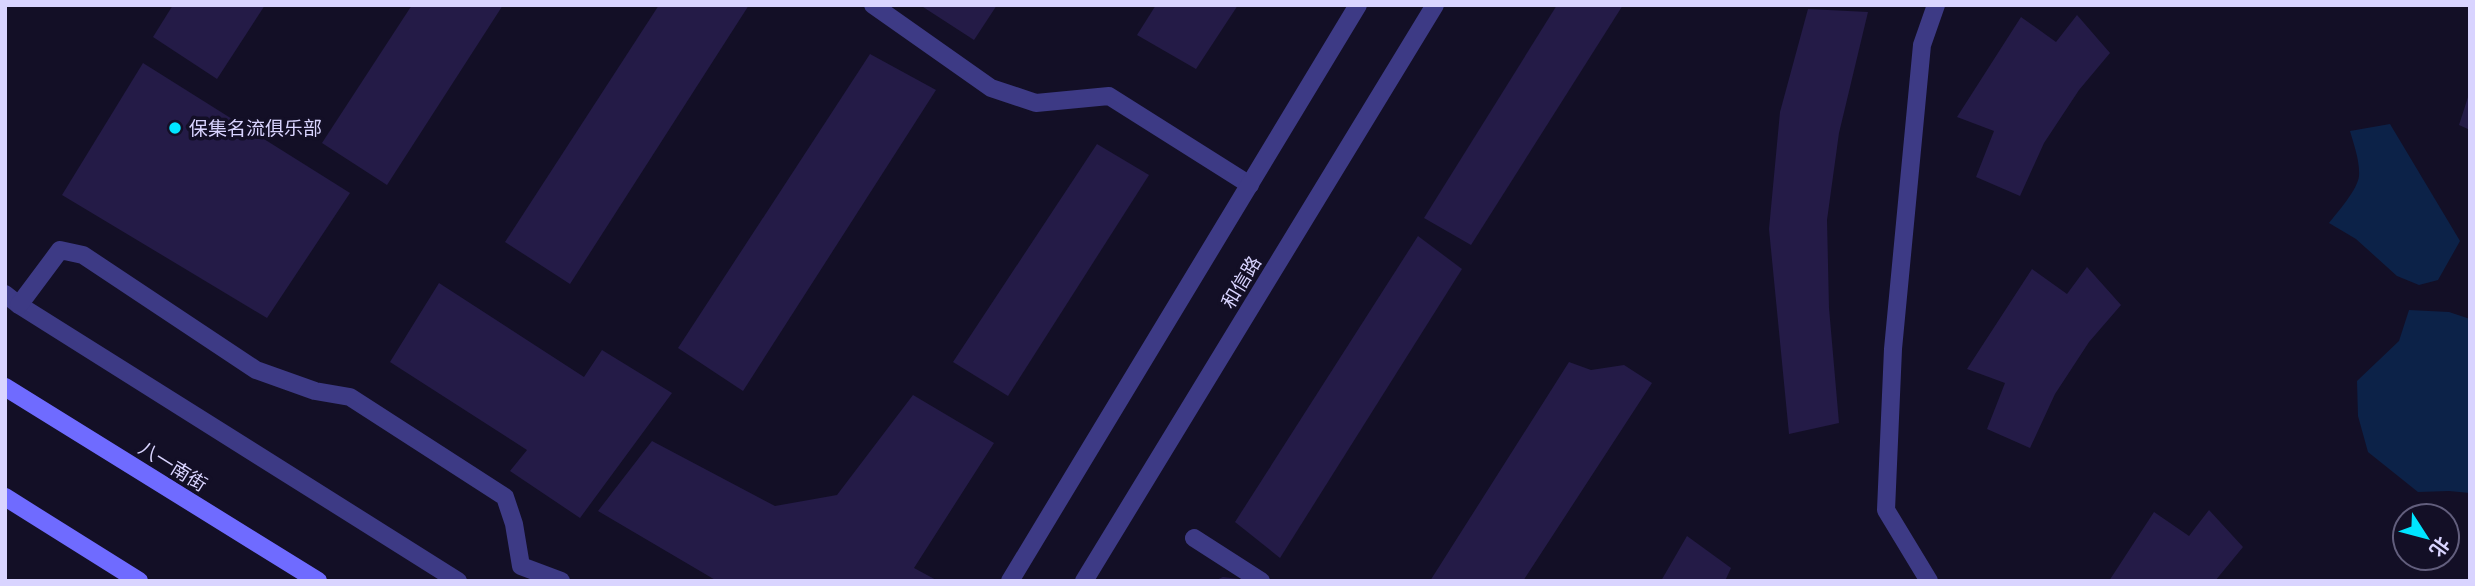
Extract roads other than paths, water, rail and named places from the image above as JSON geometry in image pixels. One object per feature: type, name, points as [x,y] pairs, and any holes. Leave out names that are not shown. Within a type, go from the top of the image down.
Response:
[{"type":"main road","name":"八一南街","points":[[5,387],[318,581]]},
{"type":"main road","points":[[5,496],[139,581]]},
{"type":"street","points":[[873,5],[991,88],[1036,103],[1109,96],[1250,185]]},
{"type":"street","points":[[1010,581],[1358,5]]},
{"type":"street","name":"和信路","points":[[1084,581],[1435,5]]},
{"type":"street","points":[[1929,581],[1886,510],[1893,349],[1922,45],[1936,5]]},
{"type":"street","points":[[458,581],[12,299],[60,250],[83,255],[256,370],[314,391],[351,397],[505,497],[514,524],[521,566],[561,581]]},
{"type":"street","points":[[1194,538],[1261,581]]},
{"type":"water","points":[[2390,124],[2460,241],[2438,280],[2419,285],[2397,276],[2356,239],[2329,223],[2358,181],[2358,159],[2350,131]]},
{"type":"water","points":[[2409,310],[2449,312],[2470,319],[2470,493],[2418,492],[2368,452],[2358,416],[2357,381],[2399,341]]},
{"type":"place","name":"保集名流俱乐部","points":[[175,128]]}]
